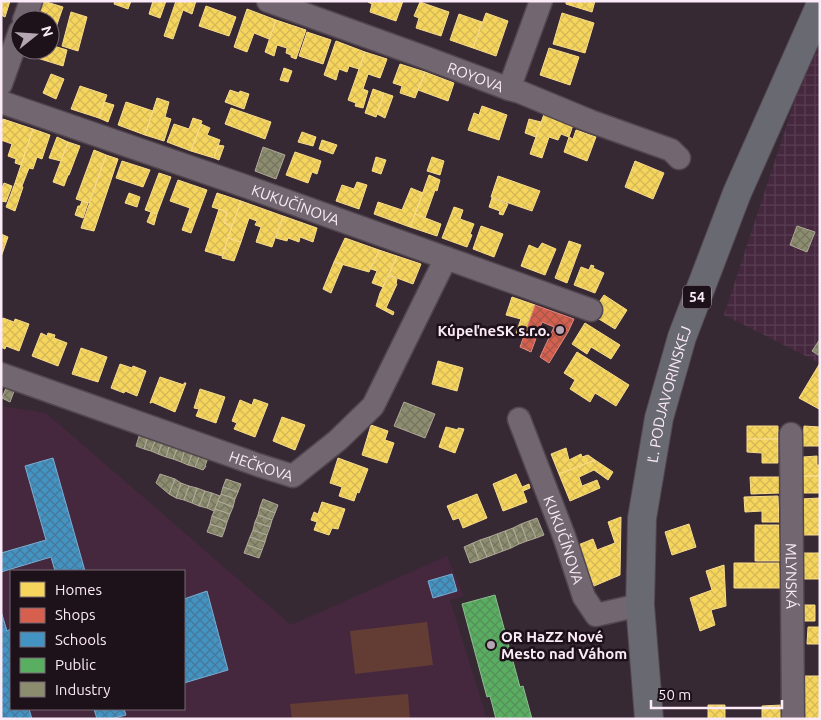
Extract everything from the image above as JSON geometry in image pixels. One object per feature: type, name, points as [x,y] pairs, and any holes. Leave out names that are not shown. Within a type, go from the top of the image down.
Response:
[{"type":"main road","name":"Ľ. PODJAVORINSKEJ","points":[[649,719],[640,606],[642,518],[659,418],[682,337],[737,193],[820,6]]},
{"type":"street","name":"ROYOVA","points":[[268,1],[520,92],[590,121],[671,150],[679,158]]},
{"type":"street","points":[[509,89],[541,1]]},
{"type":"street","points":[[1,84],[10,59]]},
{"type":"street","name":"KUKUČÍNOVA","points":[[1,102],[242,185],[591,310]]},
{"type":"street","name":"HEČKOVA","points":[[1,374],[293,476],[338,440],[373,406],[446,258]]},
{"type":"street","name":"KUKUČÍNOVA","points":[[519,419],[564,536],[584,597],[596,615],[640,606]]},
{"type":"street","name":"MLYNSKÁ","points":[[791,434],[793,719]]},
{"type":"shaded area","points":[[820,44],[820,363],[724,315],[796,97]]},
{"type":"shaded area","points":[[1,406],[46,413],[291,625],[447,556],[464,596],[450,600],[487,719],[1,719]]},
{"type":"shaded area","points":[[427,622],[433,665],[355,674],[350,631]]},
{"type":"shaded area","points":[[408,694],[410,719],[292,719],[290,704]]},
{"type":"building: Homes","points":[[1,1],[10,1],[5,17],[1,15]]},
{"type":"building: Homes","points":[[43,1],[63,7],[60,16],[60,10],[40,10]]},
{"type":"building: Homes","points":[[115,1],[131,1],[128,9],[114,4]]},
{"type":"building: Homes","points":[[153,1],[166,1],[160,18],[149,14]]},
{"type":"building: Homes","points":[[176,1],[196,1],[192,14],[183,10],[173,39],[164,36]]},
{"type":"building: Homes","points":[[368,1],[403,1],[396,21],[370,12],[372,4]]},
{"type":"building: Homes","points":[[566,1],[595,1],[592,12],[566,4]]},
{"type":"building: Homes","points":[[420,2],[449,12],[441,36],[416,28],[419,18],[414,16]]},
{"type":"building: Homes","points":[[206,6],[236,17],[229,36],[199,26]]},
{"type":"building: Homes","points":[[247,9],[276,20],[269,39],[254,33],[247,52],[234,47]]},
{"type":"building: Homes","points":[[71,12],[87,17],[78,51],[62,46]]},
{"type":"building: Homes","points":[[486,13],[508,21],[496,56],[473,48]]},
{"type":"building: Homes","points":[[562,13],[594,23],[585,53],[553,44]]},
{"type":"building: Homes","points":[[459,14],[482,22],[473,48],[450,40]]},
{"type":"building: Homes","points":[[276,20],[306,30],[296,59],[286,53],[287,48],[277,45],[274,56],[265,52]]},
{"type":"building: Homes","points":[[307,32],[331,40],[323,64],[299,56]]},
{"type":"building: Homes","points":[[336,41],[365,52],[359,69],[349,66],[347,72],[339,69],[336,80],[324,75]]},
{"type":"building: Homes","points":[[60,48],[67,50],[63,66],[44,60],[60,60]]},
{"type":"building: Homes","points":[[549,48],[579,57],[570,85],[540,75]]},
{"type":"building: Homes","points":[[365,52],[387,59],[380,78],[368,74],[363,89],[368,91],[363,108],[355,106],[356,103],[348,100]]},
{"type":"building: Homes","points":[[400,64],[425,72],[415,98],[400,93],[402,86],[393,83]]},
{"type":"building: Homes","points":[[284,68],[292,71],[288,82],[280,80]]},
{"type":"building: Homes","points":[[425,72],[454,83],[448,101],[418,90]]},
{"type":"building: Homes","points":[[51,74],[64,79],[56,99],[43,93]]},
{"type":"building: Homes","points":[[80,86],[107,95],[99,118],[71,109]]},
{"type":"building: Homes","points":[[373,89],[384,93],[376,117],[365,113]]},
{"type":"building: Homes","points":[[230,90],[249,94],[244,109],[225,102]]},
{"type":"building: Homes","points":[[384,93],[393,96],[385,118],[377,114]]},
{"type":"building: Homes","points":[[157,98],[169,102],[165,117],[171,119],[164,141],[145,135]]},
{"type":"building: Homes","points":[[104,102],[114,105],[108,122],[99,118]]},
{"type":"building: Homes","points":[[126,102],[153,111],[145,135],[118,125]]},
{"type":"building: Homes","points":[[482,106],[507,115],[499,140],[468,130],[474,113],[479,115]]},
{"type":"building: Homes","points":[[231,108],[271,122],[265,139],[225,124]]},
{"type":"building: Homes","points":[[544,114],[573,125],[569,137],[561,134],[558,140],[549,137],[542,158],[530,154]]},
{"type":"building: Homes","points":[[193,118],[202,121],[191,151],[167,142],[174,124],[189,129]]},
{"type":"building: Homes","points":[[3,119],[33,129],[21,165],[15,163],[16,159],[8,156],[12,144],[1,140]]},
{"type":"building: Homes","points":[[529,119],[541,122],[536,137],[525,133]]},
{"type":"building: Homes","points":[[201,124],[210,128],[207,135],[220,140],[214,158],[191,151]]},
{"type":"building: Homes","points":[[33,129],[50,135],[42,159],[37,157],[33,169],[29,168],[22,186],[15,183]]},
{"type":"building: Homes","points":[[576,130],[596,137],[587,161],[564,152],[569,137],[573,139]]},
{"type":"building: Homes","points":[[302,132],[316,137],[313,146],[298,142]]},
{"type":"building: Homes","points":[[57,137],[68,142],[61,161],[49,158]]},
{"type":"building: Homes","points":[[322,140],[337,145],[333,154],[319,149]]},
{"type":"building: Homes","points":[[68,142],[80,146],[64,186],[53,182]]},
{"type":"building: Homes","points":[[218,145],[224,146],[219,160],[214,158]]},
{"type":"building: Homes","points":[[94,150],[106,155],[89,203],[76,199]]},
{"type":"building: Homes","points":[[295,152],[321,161],[317,174],[312,172],[308,183],[286,175]]},
{"type":"building: Homes","points":[[106,155],[118,159],[94,231],[81,228]]},
{"type":"building: Homes","points":[[376,157],[386,160],[381,174],[372,171]]},
{"type":"building: Homes","points":[[432,157],[444,161],[440,175],[427,171]]},
{"type":"building: Homes","points":[[122,161],[150,170],[143,187],[116,178]]},
{"type":"building: Homes","points":[[635,161],[664,173],[653,199],[625,187]]},
{"type":"building: Homes","points":[[159,173],[171,177],[157,214],[145,210]]},
{"type":"building: Homes","points":[[429,175],[440,180],[425,218],[415,214]]},
{"type":"building: Homes","points":[[498,176],[540,191],[532,211],[491,197]]},
{"type":"building: Homes","points":[[178,180],[207,190],[191,233],[182,230],[190,208],[170,201]]},
{"type":"building: Homes","points":[[357,182],[367,185],[359,209],[336,201],[342,185],[354,189]]},
{"type":"building: Homes","points":[[4,183],[12,186],[6,202],[1,201],[1,190]]},
{"type":"building: Homes","points":[[15,183],[23,187],[15,211],[6,207]]},
{"type":"building: Homes","points":[[411,188],[423,193],[410,227],[374,214],[378,202],[402,210]]},
{"type":"building: Homes","points":[[129,193],[140,197],[137,207],[125,203]]},
{"type":"building: Homes","points":[[217,193],[241,201],[232,226],[224,223],[227,212],[212,207]]},
{"type":"building: Homes","points":[[492,198],[508,204],[503,215],[499,214],[500,211],[489,207]]},
{"type":"building: Homes","points":[[82,201],[88,203],[83,218],[75,215]]},
{"type":"building: Homes","points":[[241,201],[283,216],[272,247],[256,242],[261,227],[255,225],[257,221],[249,218],[241,242],[228,238]]},
{"type":"building: Homes","points":[[454,207],[463,210],[460,219],[474,224],[467,247],[442,238]]},
{"type":"building: Homes","points":[[219,209],[227,212],[224,223],[232,226],[222,256],[205,251]]},
{"type":"building: Homes","points":[[151,212],[157,214],[154,225],[147,222]]},
{"type":"building: Homes","points":[[415,214],[441,224],[437,236],[410,227]]},
{"type":"building: Homes","points":[[283,216],[317,228],[313,242],[300,237],[299,242],[288,238],[287,241],[276,238]]},
{"type":"building: Homes","points":[[481,226],[503,234],[494,257],[473,249]]},
{"type":"building: Homes","points":[[1,234],[8,237],[1,257]]},
{"type":"building: Homes","points":[[228,238],[241,242],[234,261],[222,258]]},
{"type":"building: Homes","points":[[345,238],[379,250],[369,272],[334,262]]},
{"type":"building: Homes","points":[[569,241],[581,245],[567,283],[555,278]]},
{"type":"building: Homes","points":[[542,243],[556,249],[545,275],[521,266],[529,245],[538,249]]},
{"type":"building: Homes","points":[[379,250],[397,256],[383,287],[372,283],[377,271],[371,269]]},
{"type":"building: Homes","points":[[397,256],[421,264],[413,284],[389,275]]},
{"type":"building: Homes","points":[[334,262],[343,264],[331,293],[323,289]]},
{"type":"building: Homes","points":[[591,265],[594,266],[593,268],[604,273],[595,293],[574,285],[581,267],[589,270]]},
{"type":"building: Homes","points":[[389,275],[397,279],[397,284],[386,308],[394,312],[393,315],[376,306]]},
{"type":"building: Homes","points":[[604,295],[627,310],[615,329],[591,314]]},
{"type":"building: Homes","points":[[512,297],[535,305],[525,335],[516,333],[521,319],[506,315]]},
{"type":"building: Homes","points":[[3,318],[14,322],[15,319],[29,324],[19,351],[6,346],[5,349],[1,347],[1,321]]},
{"type":"building: Homes","points":[[585,323],[620,345],[611,359],[591,347],[587,354],[572,344]]},
{"type":"building: Homes","points":[[41,333],[47,336],[48,333],[55,335],[54,338],[67,343],[58,366],[32,356]]},
{"type":"building: Homes","points":[[81,348],[107,357],[98,382],[72,374]]},
{"type":"building: Homes","points":[[577,352],[629,385],[616,406],[595,393],[590,402],[570,389],[575,380],[564,373]]},
{"type":"building: Homes","points":[[438,361],[463,368],[457,391],[432,384]]},
{"type":"building: Homes","points":[[820,363],[820,407],[819,409],[799,398]]},
{"type":"building: Homes","points":[[120,364],[146,371],[137,396],[111,388]]},
{"type":"building: Homes","points":[[160,377],[184,385],[186,383],[175,412],[152,402],[150,403]]},
{"type":"building: Homes","points":[[200,389],[225,397],[216,423],[196,416],[199,409],[194,408]]},
{"type":"building: Homes","points":[[254,399],[268,404],[255,437],[234,429],[237,423],[232,421],[240,400],[252,405]]},
{"type":"building: Homes","points":[[282,417],[305,425],[295,450],[273,441]]},
{"type":"building: Homes","points":[[371,425],[388,431],[385,440],[394,443],[387,463],[362,455]]},
{"type":"building: Homes","points":[[747,426],[778,426],[778,439],[747,439]]},
{"type":"building: Homes","points":[[804,426],[820,427],[820,446],[803,446]]},
{"type":"building: Homes","points":[[446,427],[458,430],[458,428],[464,429],[455,453],[439,447]]},
{"type":"building: Homes","points":[[747,439],[778,439],[778,463],[762,463],[762,453],[747,452]]},
{"type":"building: Homes","points":[[566,448],[569,460],[581,454],[582,457],[588,455],[595,460],[559,474],[551,454]]},
{"type":"building: Homes","points":[[817,456],[817,465],[820,465],[820,476],[803,476],[803,457]]},
{"type":"building: Homes","points":[[338,458],[368,469],[354,501],[339,496],[342,487],[330,483]]},
{"type":"building: Homes","points":[[595,460],[613,472],[608,480],[594,470],[579,477],[582,486],[597,480],[600,488],[570,501],[559,474]]},
{"type":"building: Homes","points":[[516,474],[522,487],[529,484],[530,488],[523,491],[527,502],[503,511],[493,484]]},
{"type":"building: Homes","points":[[803,476],[820,476],[820,493],[803,493]]},
{"type":"building: Homes","points":[[750,477],[779,477],[780,493],[751,494]]},
{"type":"building: Homes","points":[[477,494],[487,518],[463,528],[459,518],[453,520],[447,506]]},
{"type":"building: Homes","points":[[778,496],[779,522],[762,522],[762,511],[745,512],[744,497]]},
{"type":"building: Homes","points":[[820,498],[820,535],[802,535],[801,499]]},
{"type":"building: Homes","points":[[322,502],[345,509],[338,529],[332,528],[329,535],[314,530],[317,522],[311,520],[314,512],[318,514]]},
{"type":"building: Homes","points":[[621,517],[620,575],[594,586],[578,545],[593,539],[597,550],[615,543],[608,522]]},
{"type":"building: Homes","points":[[689,524],[696,547],[672,555],[665,532]]},
{"type":"building: Homes","points":[[755,525],[779,525],[780,561],[755,561]]},
{"type":"building: Homes","points":[[803,553],[820,553],[820,579],[803,579]]},
{"type":"building: Homes","points":[[734,563],[779,563],[780,588],[734,588]]},
{"type":"building: Homes","points":[[724,565],[726,606],[711,610],[715,625],[700,631],[690,598],[712,590],[706,571]]},
{"type":"building: Homes","points":[[803,605],[815,605],[815,621],[804,621]]},
{"type":"building: Homes","points":[[808,627],[820,627],[820,644],[807,644]]},
{"type":"building: Homes","points":[[801,676],[820,676],[820,719],[802,719]]},
{"type":"building: Homes","points":[[708,705],[725,705],[725,719],[708,719]]},
{"type":"building: Homes","points":[[782,705],[782,719],[762,719],[762,706]]},
{"type":"building: Shops","points":[[535,305],[574,319],[549,363],[540,357],[554,327],[542,322],[531,352],[520,347]]},
{"type":"building: Schools","points":[[53,458],[85,570],[55,570],[51,557],[1,572],[1,553],[46,540],[25,466]]},
{"type":"building: Schools","points":[[452,574],[457,591],[433,598],[428,581]]},
{"type":"building: Schools","points":[[207,591],[228,670],[185,683],[185,599]]},
{"type":"building: Schools","points":[[1,611],[7,631],[10,630],[10,710],[29,710],[32,719],[1,718]]},
{"type":"building: Schools","points":[[94,710],[124,710],[126,715],[111,719],[97,719]]},
{"type":"building: Public","name":"OR HaZZ Nové Mesto nad Váhom","points":[[495,595],[520,687],[523,686],[532,719],[496,719],[490,696],[487,697],[462,604]]},
{"type":"building: Industry","points":[[263,147],[285,155],[276,179],[255,171]]},
{"type":"building: Industry","points":[[797,226],[815,232],[807,252],[790,245]]},
{"type":"building: Industry","points":[[820,339],[820,356],[812,351]]},
{"type":"building: Industry","points":[[8,383],[16,386],[10,402],[2,398]]},
{"type":"building: Industry","points":[[404,402],[435,414],[425,438],[394,426]]},
{"type":"building: Industry","points":[[141,430],[149,433],[144,449],[136,446]]},
{"type":"building: Industry","points":[[149,433],[157,436],[151,451],[144,449]]},
{"type":"building: Industry","points":[[157,436],[164,438],[158,454],[151,451]]},
{"type":"building: Industry","points":[[164,438],[171,441],[166,457],[158,454]]},
{"type":"building: Industry","points":[[171,441],[179,444],[173,459],[166,457]]},
{"type":"building: Industry","points":[[179,444],[186,446],[181,462],[173,459]]},
{"type":"building: Industry","points":[[186,446],[194,449],[188,465],[181,462]]},
{"type":"building: Industry","points":[[194,449],[201,452],[195,467],[188,465]]},
{"type":"building: Industry","points":[[201,452],[209,455],[203,470],[195,467]]},
{"type":"building: Industry","points":[[160,474],[175,479],[169,494],[156,483]]},
{"type":"building: Industry","points":[[175,479],[181,483],[176,498],[169,494]]},
{"type":"building: Industry","points":[[226,479],[241,484],[238,492],[223,487]]},
{"type":"building: Industry","points":[[181,483],[189,486],[184,500],[176,498]]},
{"type":"building: Industry","points":[[189,486],[197,488],[192,503],[184,500]]},
{"type":"building: Industry","points":[[223,487],[238,492],[235,499],[221,494]]},
{"type":"building: Industry","points":[[197,488],[205,491],[199,506],[192,503]]},
{"type":"building: Industry","points":[[205,491],[212,493],[207,508],[199,506]]},
{"type":"building: Industry","points":[[212,493],[220,496],[214,511],[207,508]]},
{"type":"building: Industry","points":[[221,494],[235,499],[233,507],[218,501]]},
{"type":"building: Industry","points":[[263,499],[278,505],[275,513],[260,507]]},
{"type":"building: Industry","points":[[218,501],[233,507],[230,514],[215,509]]},
{"type":"building: Industry","points":[[260,507],[275,513],[272,520],[258,515]]},
{"type":"building: Industry","points":[[215,509],[230,514],[227,522],[212,516]]},
{"type":"building: Industry","points":[[258,515],[272,520],[270,527],[255,522]]},
{"type":"building: Industry","points":[[212,516],[227,522],[225,529],[210,524]]},
{"type":"building: Industry","points":[[537,518],[544,535],[536,538],[529,521]]},
{"type":"building: Industry","points":[[529,521],[536,538],[527,541],[521,524]]},
{"type":"building: Industry","points":[[255,522],[270,527],[267,535],[253,530]]},
{"type":"building: Industry","points":[[210,524],[225,529],[222,537],[207,532]]},
{"type":"building: Industry","points":[[521,524],[527,541],[519,544],[513,528]]},
{"type":"building: Industry","points":[[513,528],[519,544],[511,548],[505,531]]},
{"type":"building: Industry","points":[[253,530],[267,535],[265,542],[250,537]]},
{"type":"building: Industry","points":[[505,531],[511,548],[503,551],[497,534]]},
{"type":"building: Industry","points":[[497,534],[503,551],[495,554],[489,537]]},
{"type":"building: Industry","points":[[250,537],[265,542],[262,550],[247,545]]},
{"type":"building: Industry","points":[[489,537],[495,554],[487,557],[480,540]]},
{"type":"building: Industry","points":[[480,540],[487,557],[479,560],[473,543]]},
{"type":"building: Industry","points":[[473,543],[479,560],[470,563],[464,547]]},
{"type":"building: Industry","points":[[247,545],[262,550],[259,558],[244,553]]},
{"type":"place","name":"KúpeľneSK s.r.o.","points":[[560,330]]},
{"type":"place","name":"OR HaZZ Nové Mesto nad Váhom","points":[[491,645]]}]
